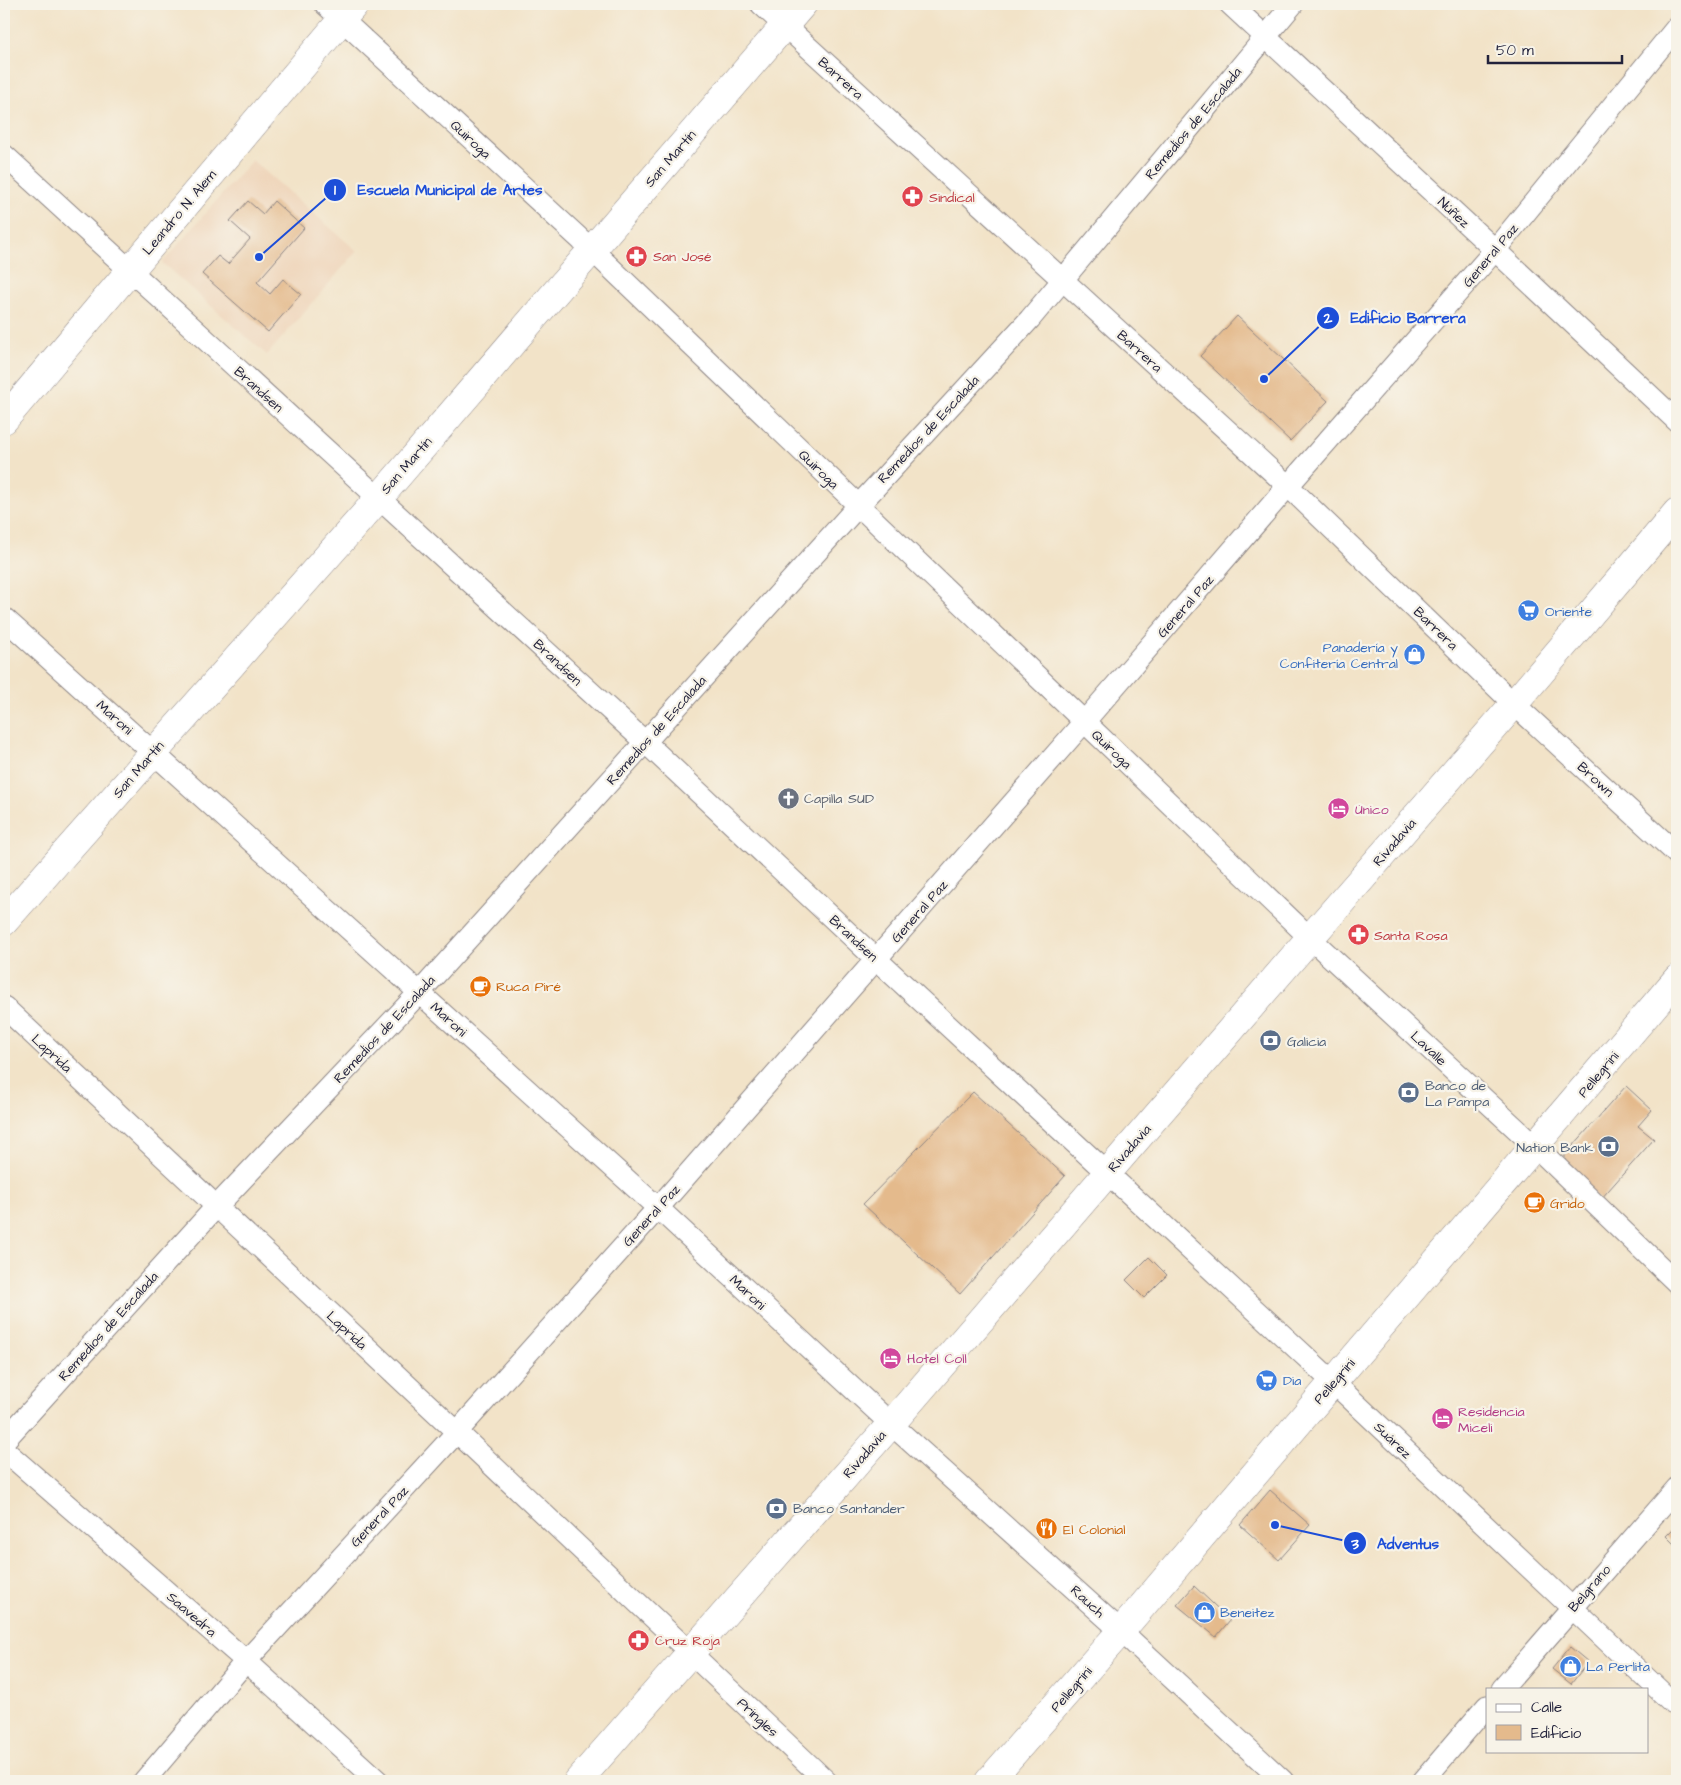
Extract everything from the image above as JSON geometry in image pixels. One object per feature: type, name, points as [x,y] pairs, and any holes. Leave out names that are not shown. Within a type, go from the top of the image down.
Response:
[{"type":"main road","name":"San Martín","points":[[4,922],[153,751],[379,498],[803,4]]},
{"type":"main road","name":"Leandro N. Alem","points":[[4,420],[130,271],[340,9]]},
{"type":"main road","name":"Rivadavia","points":[[578,1781],[891,1424],[1514,704],[1677,512]]},
{"type":"main road","name":"Pellegrini","points":[[989,1781],[1121,1631],[1536,1147],[1677,979]]},
{"type":"street","name":"Barrera","points":[[761,4],[1288,486],[1514,704]]},
{"type":"street","name":"Núñez","points":[[1230,4],[1677,421]]},
{"type":"street","name":"Remedios de Escalada","points":[[4,1441],[216,1207],[419,993],[858,506],[1030,319],[1292,4]]},
{"type":"street","name":"Quiroga","points":[[340,9],[1310,938]]},
{"type":"street","name":"General Paz","points":[[144,1781],[246,1661],[457,1432],[658,1208],[1084,722],[1495,250],[1677,27]]},
{"type":"street","name":"Brandsen","points":[[4,155],[645,742],[1108,1173]]},
{"type":"street","name":"Maroni","points":[[4,618],[658,1208],[891,1424]]},
{"type":"street","name":"Brown","points":[[1514,704],[1677,854]]},
{"type":"street","name":"Lavalle","points":[[1310,938],[1536,1147],[1677,1283]]},
{"type":"street","name":"Laprida","points":[[4,1008],[690,1653]]},
{"type":"street","name":"Suárez","points":[[1108,1173],[1333,1382],[1677,1707]]},
{"type":"street","name":"Rauch","points":[[891,1424],[1121,1631],[1283,1781]]},
{"type":"street","name":"Saavedra","points":[[4,1450],[246,1661],[378,1781]]},
{"type":"street","name":"Belgrano","points":[[1503,1688],[1677,1488]]},
{"type":"street","name":"Pringles","points":[[690,1653],[826,1781]]},
{"type":"street","points":[[1423,1781],[1486,1707]]},
{"type":"shaded area","points":[[252,160],[357,251],[267,355],[162,263]]},
{"type":"building","points":[[248,201],[263,214],[274,201],[304,228],[257,282],[270,294],[283,279],[301,294],[268,332],[202,274],[218,256],[228,264],[250,239],[230,221]]},
{"type":"building","points":[[1237,316],[1328,401],[1290,441],[1200,356]]},
{"type":"building","name":"Nation Bank","points":[[1626,1086],[1652,1110],[1638,1126],[1654,1139],[1600,1200],[1565,1168],[1565,1155]]},
{"type":"building","points":[[973,1092],[1065,1176],[960,1294],[863,1204]]},
{"type":"building","points":[[1149,1257],[1167,1275],[1144,1298],[1126,1280]]},
{"type":"building","points":[[1270,1490],[1310,1525],[1279,1560],[1240,1525]]},
{"type":"building","points":[[1677,1525],[1677,1547],[1666,1536]]},
{"type":"building","name":"Beneitez","points":[[1194,1586],[1230,1620],[1216,1637],[1177,1605]]},
{"type":"building","name":"La Perlita","points":[[1570,1647],[1588,1662],[1571,1684],[1552,1669]]},
{"type":"place","name":"Sindical","points":[[913,197]]},
{"type":"place","name":"San José","points":[[637,256]]},
{"type":"place","name":"Escuela Municipal de Artes","points":[[259,257]]},
{"type":"place","name":"Edificio Barrera","points":[[1264,379]]},
{"type":"place","name":"Oriente","points":[[1529,611]]},
{"type":"place","name":"Panadería y Confitería Central","points":[[1414,655]]},
{"type":"place","name":"Capilla SUD","points":[[788,798]]},
{"type":"place","name":"Único","points":[[1339,809]]},
{"type":"place","name":"Santa Rosa","points":[[1358,935]]},
{"type":"place","name":"Ruca Piré","points":[[480,986]]},
{"type":"place","name":"Galicia","points":[[1271,1041]]},
{"type":"place","name":"Banco de La Pampa","points":[[1409,1093]]},
{"type":"place","name":"Nation Bank","points":[[1609,1147]]},
{"type":"place","name":"Grido","points":[[1534,1203]]},
{"type":"place","name":"Hotel Coll","points":[[891,1358]]},
{"type":"place","name":"Dia","points":[[1267,1380]]},
{"type":"place","name":"Residencia Miceli","points":[[1442,1419]]},
{"type":"place","name":"Banco Santander","points":[[777,1508]]},
{"type":"place","name":"Adventus","points":[[1275,1525]]},
{"type":"place","name":"El Colonial","points":[[1047,1529]]},
{"type":"place","name":"Beneitez","points":[[1204,1612]]},
{"type":"place","name":"Cruz Roja","points":[[639,1640]]},
{"type":"place","name":"La Perlita","points":[[1570,1666]]}]
